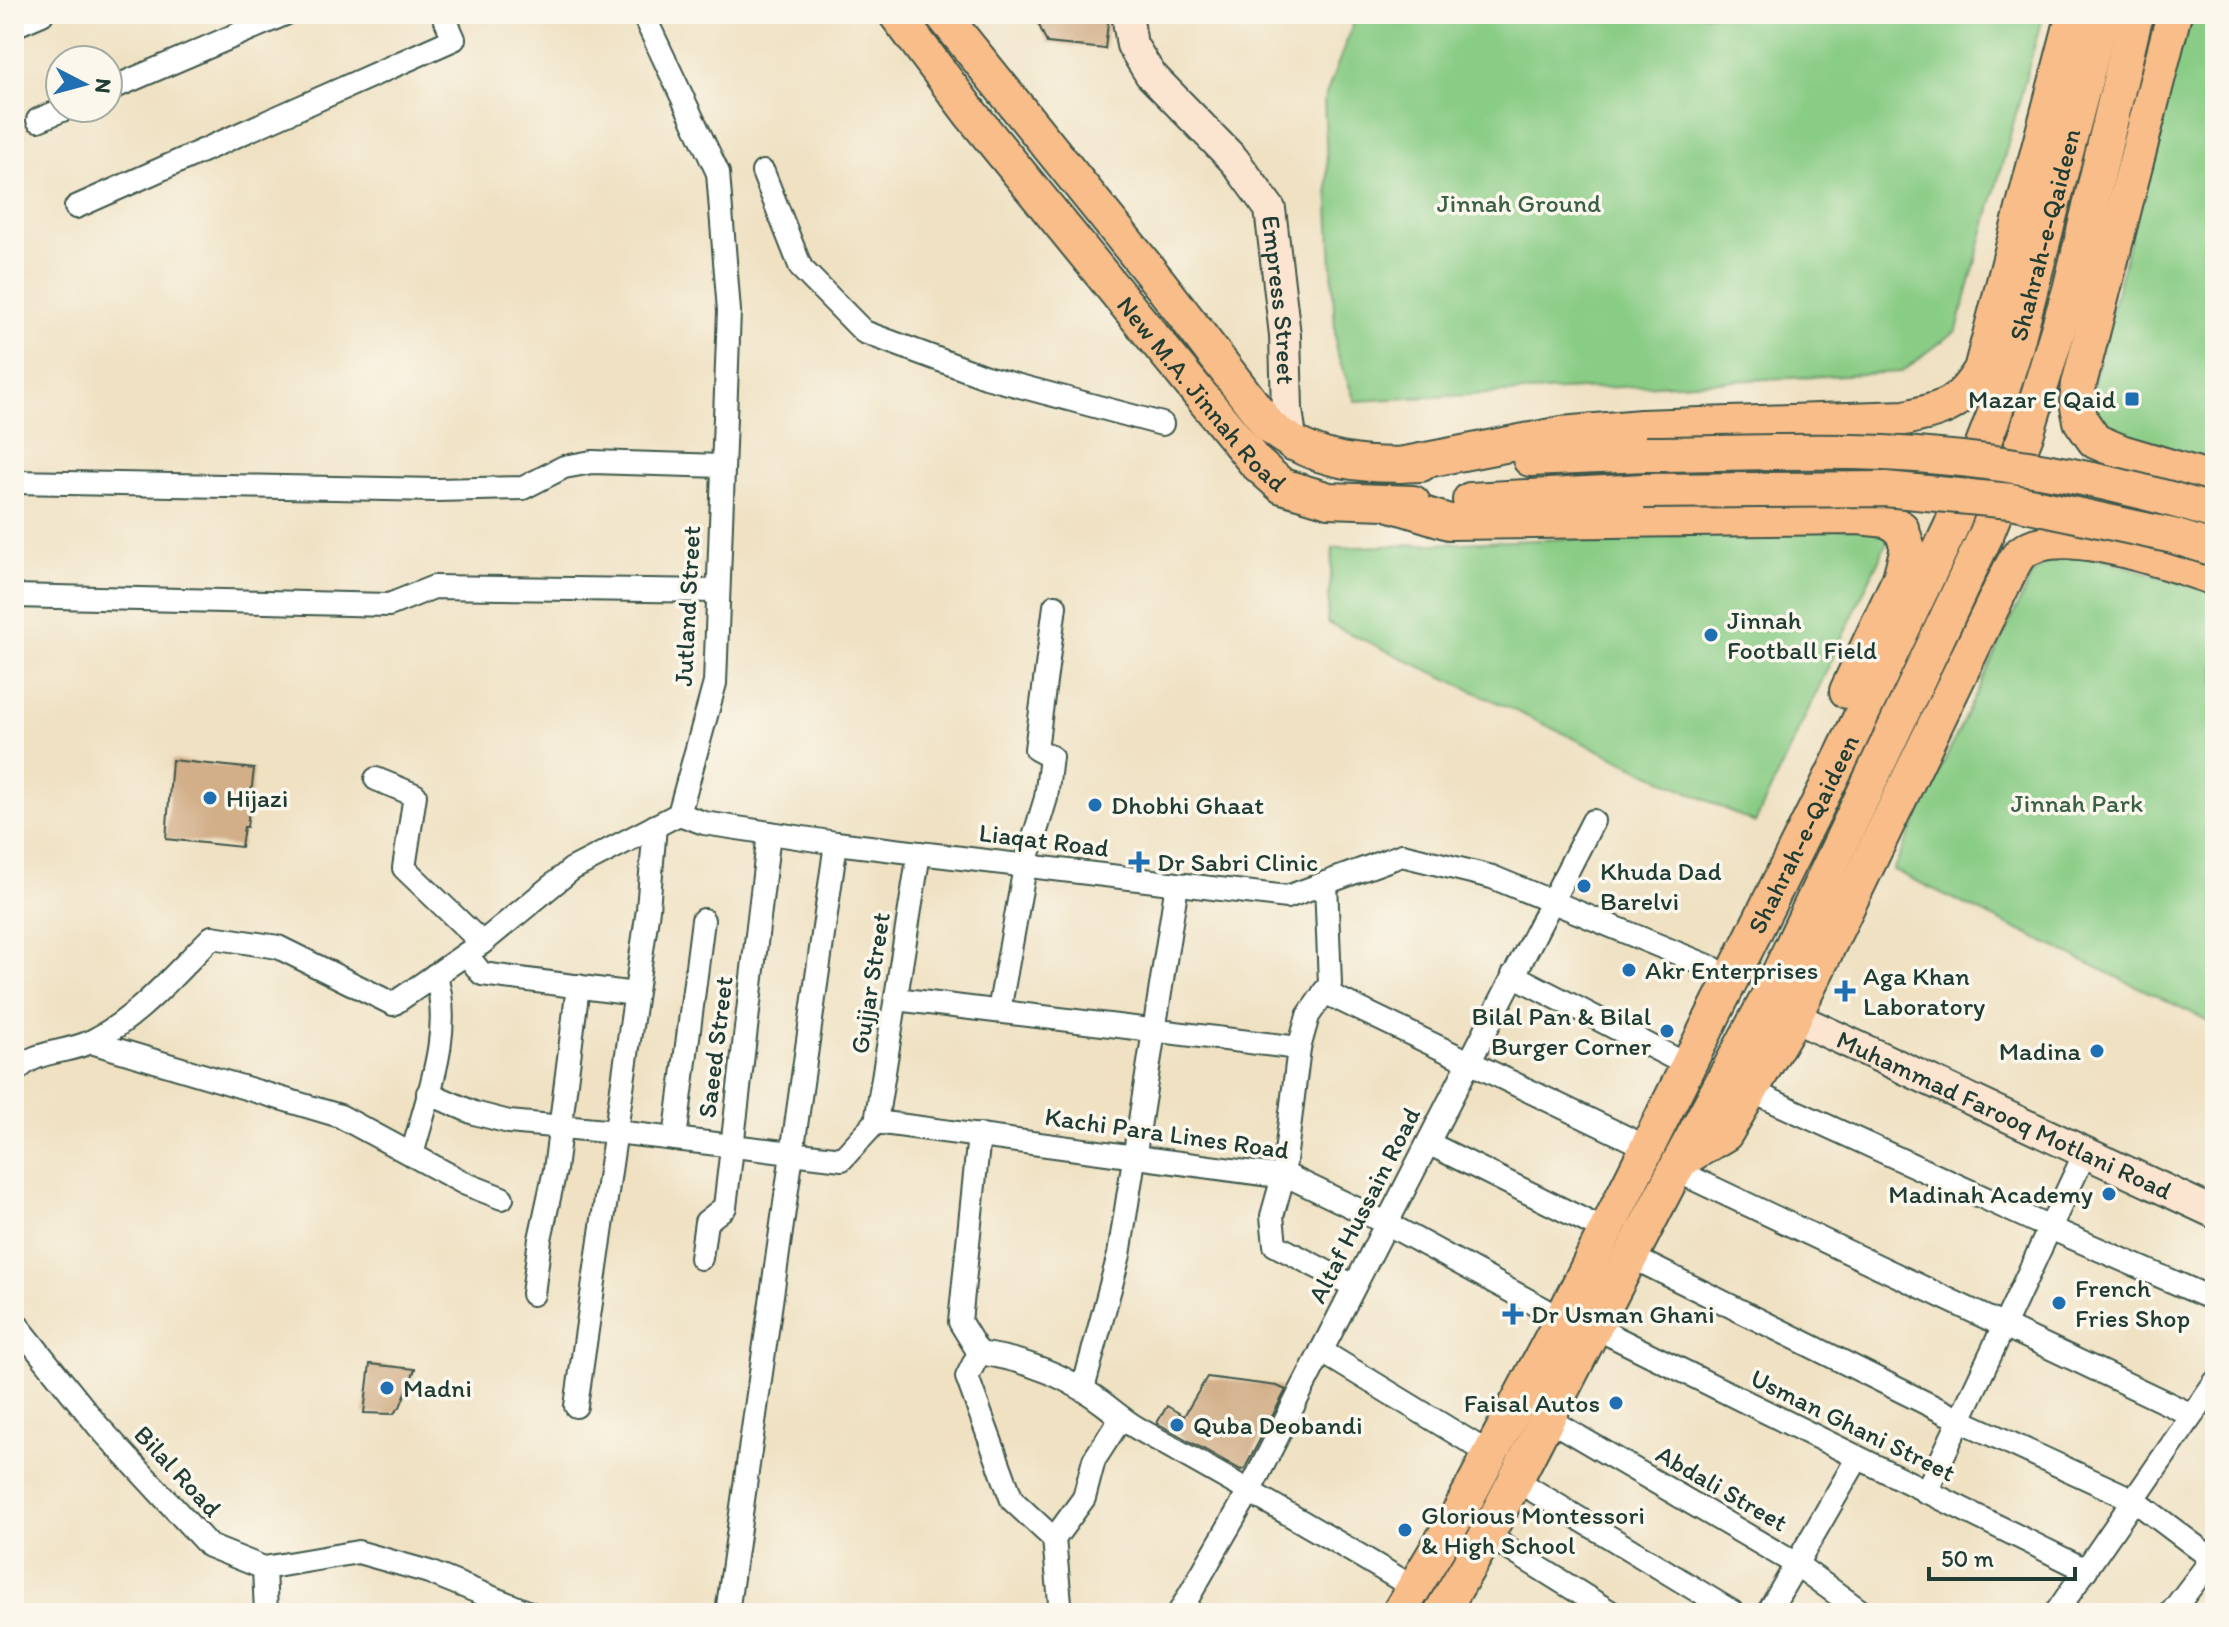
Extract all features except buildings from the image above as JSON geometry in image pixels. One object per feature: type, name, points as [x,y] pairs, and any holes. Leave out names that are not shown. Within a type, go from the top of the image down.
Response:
[{"type":"main road","name":"New M.A. Jinnah Road","points":[[896,14],[971,114],[1255,462],[1282,486],[1329,500],[1391,504],[1644,491],[1885,489],[2011,501],[2215,549]]},
{"type":"main road","name":"New M.A. Jinnah Road","points":[[942,14],[1161,285],[1270,427],[1292,445],[1321,457],[1400,465],[1645,454],[1884,453],[1992,464],[2125,486],[2215,512]]},
{"type":"main road","points":[[1400,465],[1562,434],[1641,427],[1905,418],[1946,408],[1967,393],[1981,370],[2074,14]]},
{"type":"main road","name":"Shahrah-e-Qaideen","points":[[1407,1600],[1461,1509],[1562,1319],[1689,1066],[1951,527],[1993,418],[2015,349],[2102,14]]},
{"type":"main road","name":"Shahrah-e-Qaideen","points":[[1444,1612],[1765,1003],[1992,520],[2027,432],[2070,290],[2136,14]]},
{"type":"main road","points":[[2174,14],[2079,384],[2077,402],[2081,421],[2095,441],[2121,452],[2215,480]]},
{"type":"main road","points":[[1391,504],[1449,522],[1858,517],[1887,520],[1901,528],[1908,548],[1900,578],[1713,968],[1689,1066]]},
{"type":"main road","points":[[1678,1166],[1725,1134],[1794,1017],[2020,554],[2042,544],[2077,540],[2131,552],[2215,578]]},
{"type":"street","points":[[14,26],[42,14]]},
{"type":"street","points":[[124,83],[285,14]]},
{"type":"street","points":[[76,207],[454,39],[443,14]]},
{"type":"street","name":"Jutland Street","points":[[643,14],[718,173],[729,311],[715,683],[679,814]]},
{"type":"street","name":"Empress Street","points":[[1127,14],[1132,45],[1150,74],[1234,160],[1270,209],[1285,335],[1287,410],[1292,445]]},
{"type":"street","points":[[38,120],[44,118]]},
{"type":"street","points":[[763,172],[801,268],[864,332],[986,377],[1162,424]]},
{"type":"street","points":[[14,482],[437,490],[523,488],[564,467],[592,462],[722,466]]},
{"type":"street","points":[[14,596],[389,605],[434,587],[718,591]]},
{"type":"street","points":[[999,1011],[1025,867],[1046,798],[1051,757],[1036,749],[1055,606]]},
{"type":"street","points":[[376,779],[415,795],[404,868],[474,948],[482,974],[635,994]]},
{"type":"street","points":[[19,1062],[91,1042],[142,1006],[212,937],[278,947],[393,1004],[474,948],[572,869],[679,814]]},
{"type":"street","name":"Liaqat Road","points":[[679,814],[704,823],[836,843],[1287,897],[1402,855],[1492,877],[1713,968]]},
{"type":"street","name":"Altaf Hussain Road","points":[[1179,1613],[1250,1490],[1593,821]]},
{"type":"street","points":[[576,1406],[648,909],[655,826]]},
{"type":"street","name":"Saeed Street","points":[[701,1258],[706,1222],[725,1207],[769,833]]},
{"type":"street","points":[[727,1613],[836,843]]},
{"type":"street","name":"Gujjar Street","points":[[876,1122],[919,853]]},
{"type":"street","points":[[1326,883],[1330,984],[1308,1016],[1299,1048],[1283,1177],[1272,1216],[1275,1245],[1354,1286]]},
{"type":"street","points":[[1083,1389],[1119,1255],[1177,884]]},
{"type":"street","points":[[675,1139],[703,920]]},
{"type":"street","points":[[412,1155],[435,1072],[442,994],[435,975]]},
{"type":"street","points":[[1513,975],[1689,1066]]},
{"type":"street","points":[[533,1294],[540,1239],[555,1170],[578,986]]},
{"type":"street","points":[[1324,992],[1648,1148]]},
{"type":"street","points":[[896,999],[1299,1048]]},
{"type":"street","name":"Muhammad Farooq Motlani Road","points":[[1794,1017],[2215,1213]]},
{"type":"street","points":[[91,1042],[340,1116],[466,1184],[502,1198]]},
{"type":"street","points":[[1751,1091],[2215,1300]]},
{"type":"street","points":[[428,1093],[491,1118],[842,1159],[876,1122]]},
{"type":"street","name":"Kachi Para Lines Road","points":[[876,1122],[1292,1178],[1386,1223],[1562,1319]]},
{"type":"street","points":[[979,1135],[960,1322],[979,1353]]},
{"type":"street","points":[[1428,1143],[1606,1231]]},
{"type":"street","points":[[1926,1492],[2085,1153]]},
{"type":"street","points":[[1678,1166],[2192,1415]]},
{"type":"street","points":[[1632,1257],[1960,1420],[2134,1500],[2214,1558],[2171,1613]]},
{"type":"street","name":"Bilal Road","points":[[14,1321],[98,1426],[209,1546],[264,1568]]},
{"type":"street","name":"Usman Ghani Street","points":[[1596,1328],[2086,1570]]},
{"type":"street","points":[[1321,1351],[1490,1454]]},
{"type":"street","points":[[979,1353],[1001,1356],[1034,1367],[1083,1389],[1121,1418],[1250,1490],[1407,1600]]},
{"type":"street","points":[[979,1353],[967,1377],[1009,1495],[1054,1539]]},
{"type":"street","points":[[2056,1613],[2215,1382]]},
{"type":"street","points":[[1061,1613],[1054,1539],[1084,1498],[1094,1460],[1121,1418]]},
{"type":"street","name":"Abdali Street","points":[[1548,1419],[1796,1564],[1863,1613]]},
{"type":"street","points":[[1768,1613],[1857,1459]]},
{"type":"street","points":[[1516,1480],[1734,1613]]},
{"type":"street","points":[[1487,1535],[1612,1613]]},
{"type":"street","points":[[266,1613],[264,1568],[358,1552],[429,1572],[530,1613]]},
{"type":"green space","name":"Jinnah Ground","points":[[1357,14],[2043,14],[1957,330],[1901,372],[1355,401],[1336,351],[1324,100]]},
{"type":"green space","points":[[2186,14],[2215,14],[2215,467],[2110,433],[2094,413],[2091,394]]},
{"type":"green space","points":[[1863,527],[1889,538],[1755,823],[1327,623],[1333,548]]},
{"type":"green space","name":"Jinnah Park","points":[[2084,553],[2215,594],[2215,1024],[1893,870],[2032,575],[2052,557]]},
{"type":"place","name":"Mazar E Qaid","points":[[2132,399]]},
{"type":"place","name":"Jinnah Football Field","points":[[1711,635]]},
{"type":"place","name":"Hijazi","points":[[210,798]]},
{"type":"place","name":"Dhobhi Ghaat","points":[[1095,805]]},
{"type":"place","name":"Dr Sabri Clinic","points":[[1139,862]]},
{"type":"place","name":"Khuda Dad Barelvi","points":[[1584,886]]},
{"type":"place","name":"Akr Enterprises","points":[[1629,970]]},
{"type":"place","name":"Aga Khan Laboratory","points":[[1845,991]]},
{"type":"place","name":"Bilal Pan & Bilal Burger Corner","points":[[1667,1031]]},
{"type":"place","name":"Madina","points":[[2097,1051]]},
{"type":"place","name":"Madinah Academy","points":[[2109,1194]]},
{"type":"place","name":"French Fries Shop","points":[[2059,1303]]},
{"type":"place","name":"Dr Usman Ghani","points":[[1513,1314]]},
{"type":"place","name":"Madni","points":[[387,1388]]},
{"type":"place","name":"Faisal Autos","points":[[1616,1403]]},
{"type":"place","name":"Quba Deobandi","points":[[1177,1425]]},
{"type":"place","name":"Glorious Montessori & High School","points":[[1405,1530]]}]
